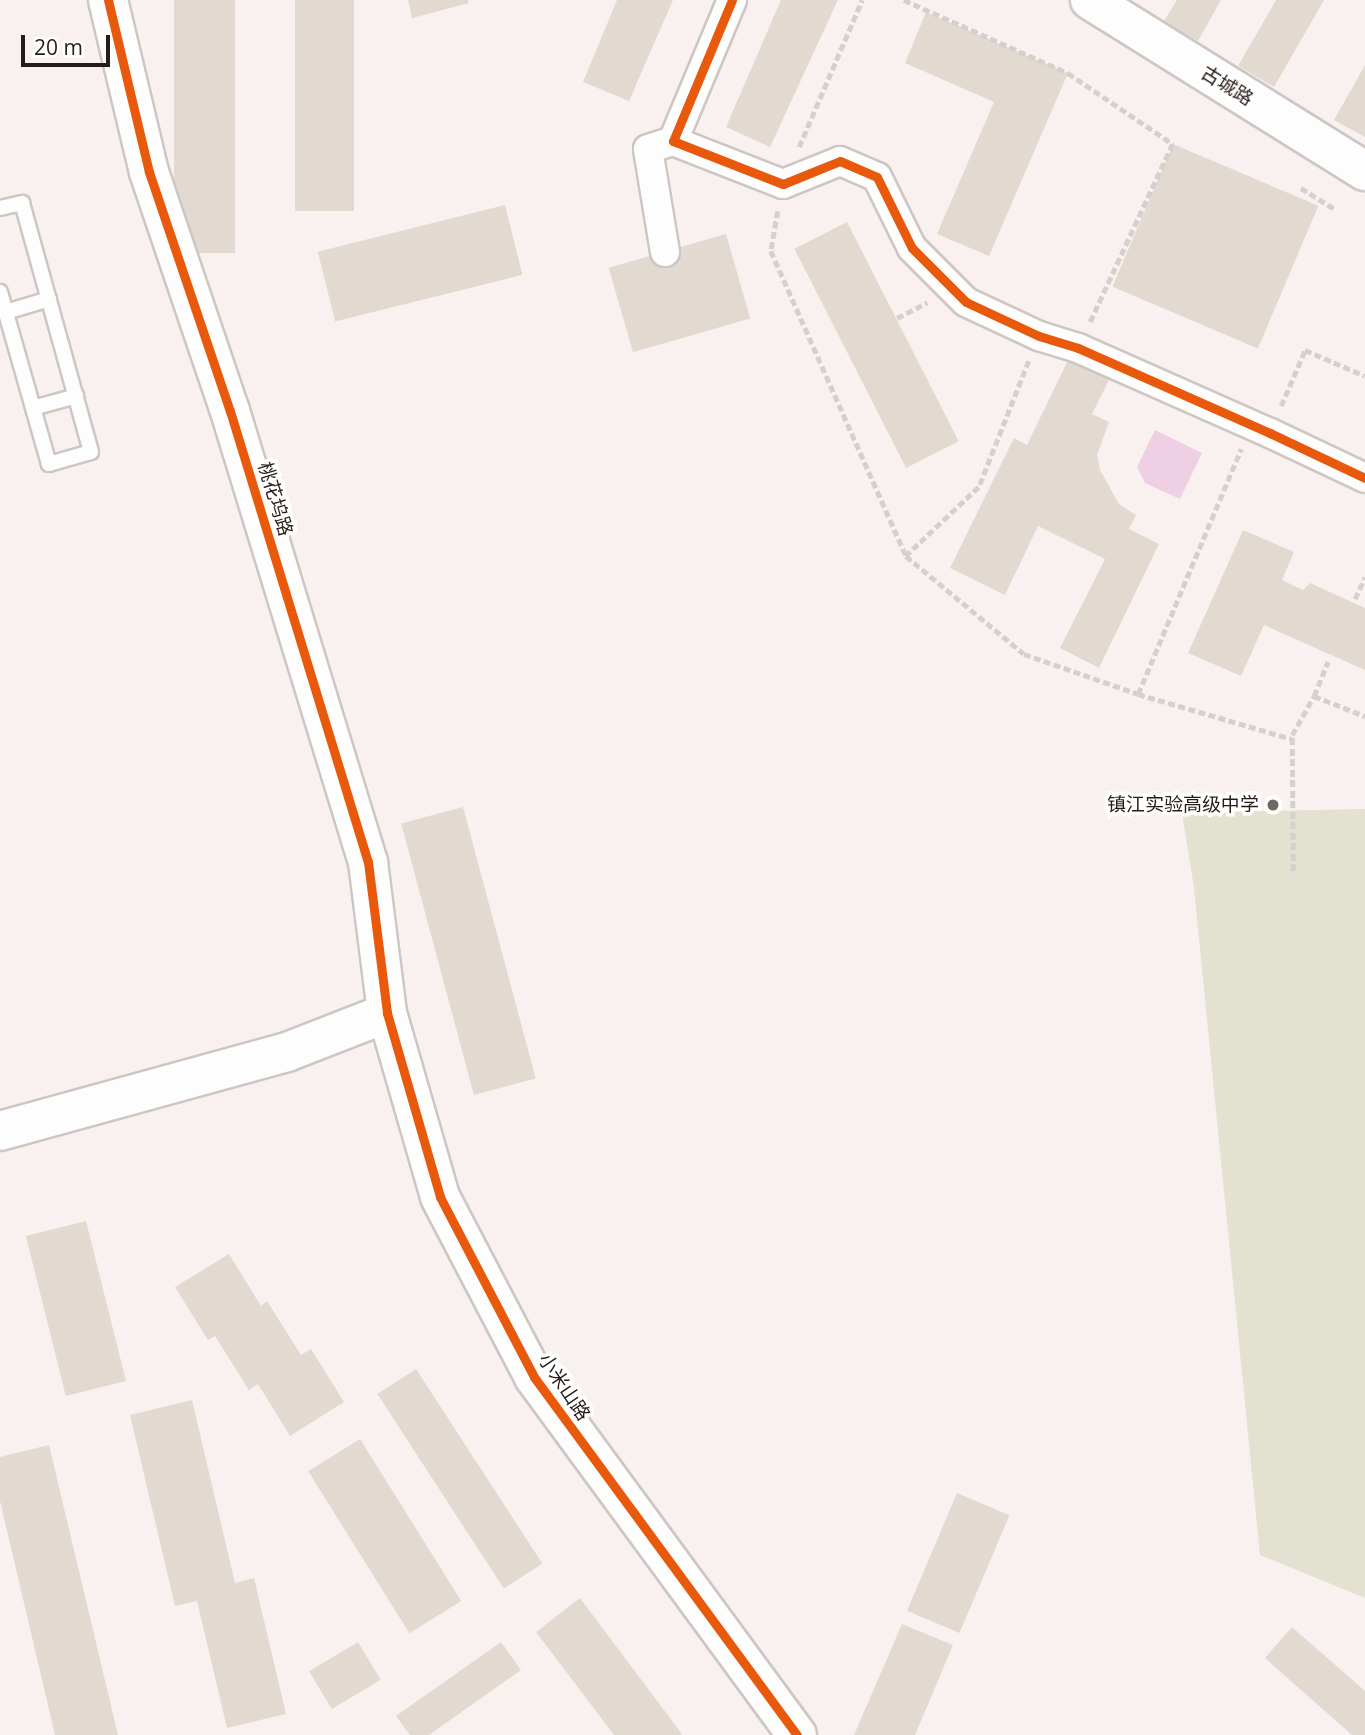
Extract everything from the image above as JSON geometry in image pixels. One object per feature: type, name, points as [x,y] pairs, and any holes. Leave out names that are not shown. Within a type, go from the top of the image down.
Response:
[{"type":"street","name":"桃花坞路","points":[[108,0],[149,172],[230,411],[368,862],[387,1013]]},
{"type":"street","points":[[673,141],[732,0]]},
{"type":"street","name":"古城路","points":[[1090,0],[1365,171]]},
{"type":"street","points":[[665,253],[648,149],[673,141],[783,184],[840,161],[877,177],[912,248],[965,302],[1039,336],[1078,348],[1365,478]]},
{"type":"street","points":[[0,1131],[287,1052],[387,1013]]},
{"type":"street","name":"小米山路","points":[[387,1013],[440,1197],[534,1377],[797,1735]]},
{"type":"lane","points":[[0,208],[22,202],[91,452],[49,464],[0,292]]},
{"type":"lane","points":[[6,312],[49,299]]},
{"type":"lane","points":[[33,408],[76,396]]},
{"type":"path","points":[[862,0],[783,184],[771,251],[906,556],[1024,654],[1138,694],[1292,739]]},
{"type":"path","points":[[904,0],[1068,73],[1173,144],[1078,348]]},
{"type":"path","points":[[1301,188],[1334,208]]},
{"type":"path","points":[[906,556],[979,487],[1039,336]]},
{"type":"path","points":[[1138,694],[1260,429],[1305,350],[1365,376]]},
{"type":"path","points":[[1355,599],[1365,578]]},
{"type":"path","points":[[1293,871],[1292,739],[1328,662]]},
{"type":"path","points":[[1314,696],[1365,716]]},
{"type":"shaded area","points":[[1155,430],[1202,453],[1180,499],[1145,483],[1137,467]]},
{"type":"shaded area","points":[[1365,809],[1365,1598],[1260,1555],[1194,888],[1182,813]]},
{"type":"building","points":[[174,0],[235,0],[235,253],[174,253]]},
{"type":"building","points":[[295,0],[354,0],[354,211],[295,211]]},
{"type":"building","points":[[408,0],[468,0],[469,3],[412,18]]},
{"type":"building","points":[[617,0],[673,0],[629,101],[583,82]]},
{"type":"building","points":[[781,0],[838,0],[770,147],[726,127]]},
{"type":"building","points":[[1177,0],[1221,0],[1198,41],[1164,21]]},
{"type":"building","points":[[1276,0],[1324,0],[1274,87],[1238,66]]},
{"type":"building","points":[[926,12],[1068,73],[989,256],[937,234],[994,102],[905,63]]},
{"type":"building","points":[[1365,65],[1365,137],[1334,120]]},
{"type":"building","points":[[1173,144],[1318,206],[1258,348],[1112,287]]},
{"type":"building","points":[[505,205],[522,275],[335,322],[318,252]]},
{"type":"building","points":[[847,222],[959,441],[906,468],[794,249]]},
{"type":"building","points":[[726,234],[750,319],[633,352],[609,268]]},
{"type":"building","points":[[1071,354],[1112,374],[1092,414],[1109,422],[1097,455],[1100,470],[1119,504],[1136,515],[1129,529],[1159,544],[1099,668],[1060,648],[1105,559],[1038,526],[1005,595],[950,568],[1014,438],[1027,445]]},
{"type":"building","points":[[1243,530],[1294,552],[1282,580],[1303,590],[1310,583],[1365,608],[1365,670],[1264,625],[1241,676],[1188,653]]},
{"type":"building","points":[[463,807],[536,1078],[474,1095],[401,824]]},
{"type":"building","points":[[86,1221],[126,1381],[66,1396],[26,1236]]},
{"type":"building","points":[[229,1254],[261,1306],[267,1301],[301,1355],[311,1349],[344,1402],[290,1436],[258,1384],[249,1390],[215,1336],[208,1340],[175,1287]]},
{"type":"building","points":[[416,1369],[542,1564],[504,1589],[377,1394]]},
{"type":"building","points":[[192,1400],[235,1583],[254,1578],[286,1714],[227,1728],[197,1601],[175,1606],[130,1415]]},
{"type":"building","points":[[360,1439],[461,1601],[409,1633],[308,1471]]},
{"type":"building","points":[[49,1445],[118,1735],[55,1735],[0,1501],[0,1457]]},
{"type":"building","points":[[957,1493],[1009,1515],[959,1633],[907,1611]]},
{"type":"building","points":[[580,1598],[681,1735],[614,1735],[536,1632]]},
{"type":"building","points":[[902,1624],[953,1645],[915,1735],[854,1735]]},
{"type":"building","points":[[1292,1627],[1365,1691],[1365,1735],[1352,1735],[1265,1658]]},
{"type":"building","points":[[358,1642],[381,1680],[332,1709],[309,1671]]},
{"type":"building","points":[[501,1642],[521,1670],[429,1735],[410,1735],[396,1716]]},
{"type":"cycle path","points":[[108,0],[149,172],[230,411],[368,862],[387,1013],[440,1197],[534,1377],[797,1735]]},
{"type":"cycle path","points":[[732,0],[673,141],[783,184],[840,161],[877,177],[912,248],[966,302],[1039,336],[1078,348],[1365,478]]},
{"type":"place","name":"镇江实验高级中学","points":[[1273,805]]}]
